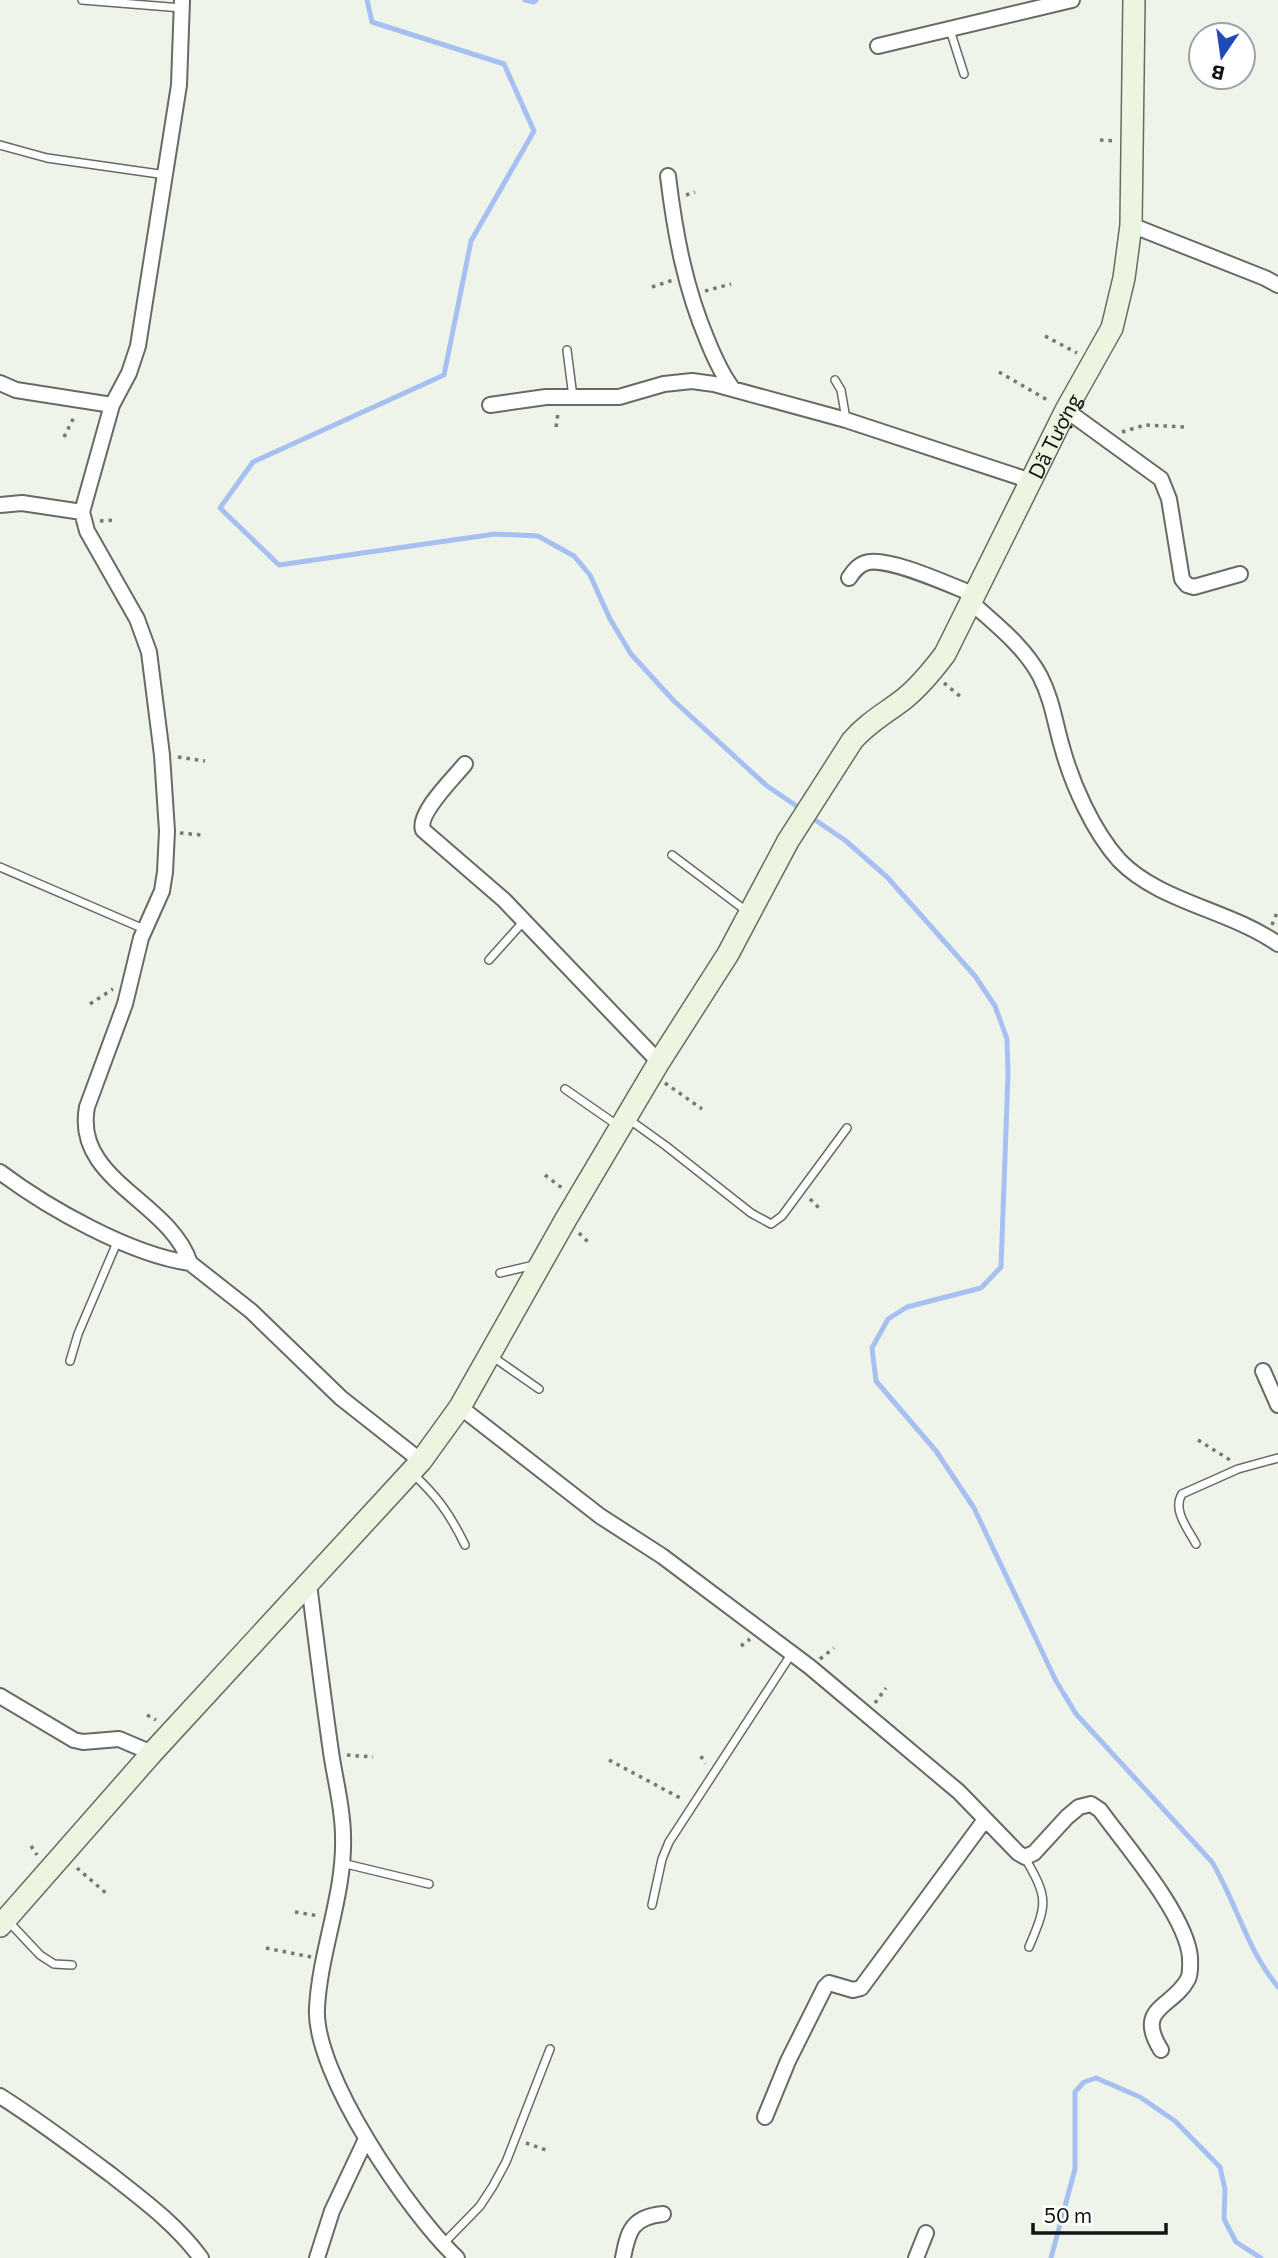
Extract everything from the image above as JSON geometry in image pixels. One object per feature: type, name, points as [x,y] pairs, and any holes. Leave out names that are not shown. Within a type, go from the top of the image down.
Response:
[{"type":"street","points":[[878,46],[1072,0]]},
{"type":"street","name":"Dã Tượng","points":[[3,1922],[277,1615],[309,1584],[416,1467],[460,1407],[623,1123],[728,954],[788,841],[852,741],[863,728],[904,699],[931,673],[945,654],[1066,410],[1112,328],[1124,278],[1131,225],[1134,0]]},
{"type":"street","points":[[182,4],[179,85],[167,175],[138,346],[129,373],[112,405],[82,512],[87,530],[137,619],[149,652],[162,755],[167,831],[165,872],[162,891],[144,929],[125,1004],[87,1107],[85,1121],[86,1136],[97,1159],[159,1218],[186,1251],[190,1263]]},
{"type":"street","points":[[668,176],[674,230],[695,313],[719,368],[733,389]]},
{"type":"street","points":[[1131,225],[1278,285]]},
{"type":"street","points":[[490,405],[546,397],[620,397],[664,384],[692,381],[733,389],[846,420],[1031,481]]},
{"type":"street","points":[[0,383],[16,390],[112,405]]},
{"type":"street","points":[[1066,410],[1161,478],[1169,499],[1182,579],[1187,585],[1194,587],[1240,574]]},
{"type":"street","points":[[0,505],[22,503],[82,512]]},
{"type":"street","points":[[849,578],[858,567],[867,562],[880,562],[917,572],[974,599],[1028,657],[1040,677],[1050,699],[1072,778],[1084,806],[1119,859],[1139,877],[1170,893],[1241,922],[1278,944]]},
{"type":"street","points":[[465,764],[429,808],[421,825],[423,830],[504,900],[656,1068]]},
{"type":"street","points":[[0,1172],[31,1195],[153,1256],[190,1263],[251,1311],[416,1467]]},
{"type":"street","points":[[1263,1371],[1278,1405]]},
{"type":"street","points":[[460,1407],[600,1516],[662,1556],[793,1653],[959,1792],[984,1821],[1018,1853],[1025,1857],[1034,1853],[1079,1807],[1091,1804],[1100,1810],[1172,1910],[1188,1943],[1188,1979],[1156,2011],[1152,2019],[1152,2029],[1161,2050]]},
{"type":"street","points":[[309,1584],[331,1754],[343,1820],[342,1863],[323,1959],[316,2020],[334,2076],[366,2139],[413,2208],[457,2258]]},
{"type":"street","points":[[0,1696],[74,1740],[119,1740],[152,1753]]},
{"type":"street","points":[[765,2117],[788,2061],[825,1987],[829,1983],[853,1990],[861,1988],[984,1821]]},
{"type":"street","points":[[0,2096],[48,2127],[146,2203],[188,2241],[201,2258]]},
{"type":"street","points":[[317,2258],[332,2211],[366,2139]]},
{"type":"street","points":[[623,2258],[628,2235],[635,2224],[647,2216],[663,2214]]},
{"type":"street","points":[[916,2258],[926,2233]]},
{"type":"lane","points":[[82,0],[182,4]]},
{"type":"lane","points":[[950,30],[964,74]]},
{"type":"lane","points":[[0,145],[47,158],[167,175]]},
{"type":"lane","points":[[567,350],[573,397]]},
{"type":"lane","points":[[835,380],[841,390],[846,420]]},
{"type":"lane","points":[[672,856],[749,914]]},
{"type":"lane","points":[[0,867],[144,929]]},
{"type":"lane","points":[[489,960],[524,921]]},
{"type":"lane","points":[[565,1089],[666,1146],[751,1213],[771,1224],[782,1216],[847,1128]]},
{"type":"lane","points":[[70,1361],[118,1239]]},
{"type":"lane","points":[[500,1273],[541,1263]]},
{"type":"lane","points":[[489,1355],[539,1389]]},
{"type":"lane","points":[[1196,1544],[1178,1509],[1178,1499],[1187,1490],[1238,1469],[1278,1458]]},
{"type":"lane","points":[[416,1467],[449,1512],[465,1545]]},
{"type":"lane","points":[[652,1905],[669,1842],[793,1653]]},
{"type":"lane","points":[[1025,1857],[1041,1884],[1044,1900],[1041,1919],[1029,1947]]},
{"type":"lane","points":[[342,1863],[429,1884]]},
{"type":"lane","points":[[3,1922],[54,1964],[72,1965]]},
{"type":"lane","points":[[442,2244],[480,2206],[506,2162],[550,2049]]},
{"type":"path","points":[[652,287],[685,276]]},
{"type":"path","points":[[690,294],[731,285]]},
{"type":"path","points":[[1045,336],[1094,362]]},
{"type":"path","points":[[999,372],[1066,410]]},
{"type":"path","points":[[64,437],[82,400]]},
{"type":"path","points":[[1108,439],[1145,425],[1186,427]]},
{"type":"path","points":[[162,755],[205,761]]},
{"type":"path","points":[[656,1068],[702,1109]]},
{"type":"path","points":[[1198,1440],[1226,1456],[1238,1469]]},
{"type":"path","points":[[331,1754],[373,1758]]},
{"type":"path","points":[[609,1760],[692,1804]]},
{"type":"path","points":[[62,1855],[107,1894]]},
{"type":"path","points":[[295,1912],[332,1919]]},
{"type":"path","points":[[266,1948],[323,1959]]},
{"type":"path","points":[[514,2138],[546,2150]]},
{"type":"waterway","points":[[367,0],[372,22],[504,64],[534,131],[471,241],[444,375],[253,462],[220,508],[279,565],[495,534],[538,536],[574,556],[590,575],[610,619],[631,654],[673,700],[767,786],[801,809]]},
{"type":"waterway","points":[[525,0],[536,0]]},
{"type":"waterway","points":[[808,815],[846,841],[887,877],[975,976],[995,1006],[1007,1039],[1001,1267],[981,1288],[907,1307],[888,1319],[872,1348],[876,1381],[936,1451],[974,1508],[1056,1681],[1076,1714],[1212,1862],[1258,1957],[1278,1987]]},
{"type":"waterway","points":[[1051,2258],[1075,2169],[1075,2092],[1084,2082],[1096,2078],[1140,2097],[1175,2121],[1220,2167],[1225,2189],[1224,2219],[1236,2242],[1261,2258]]}]
